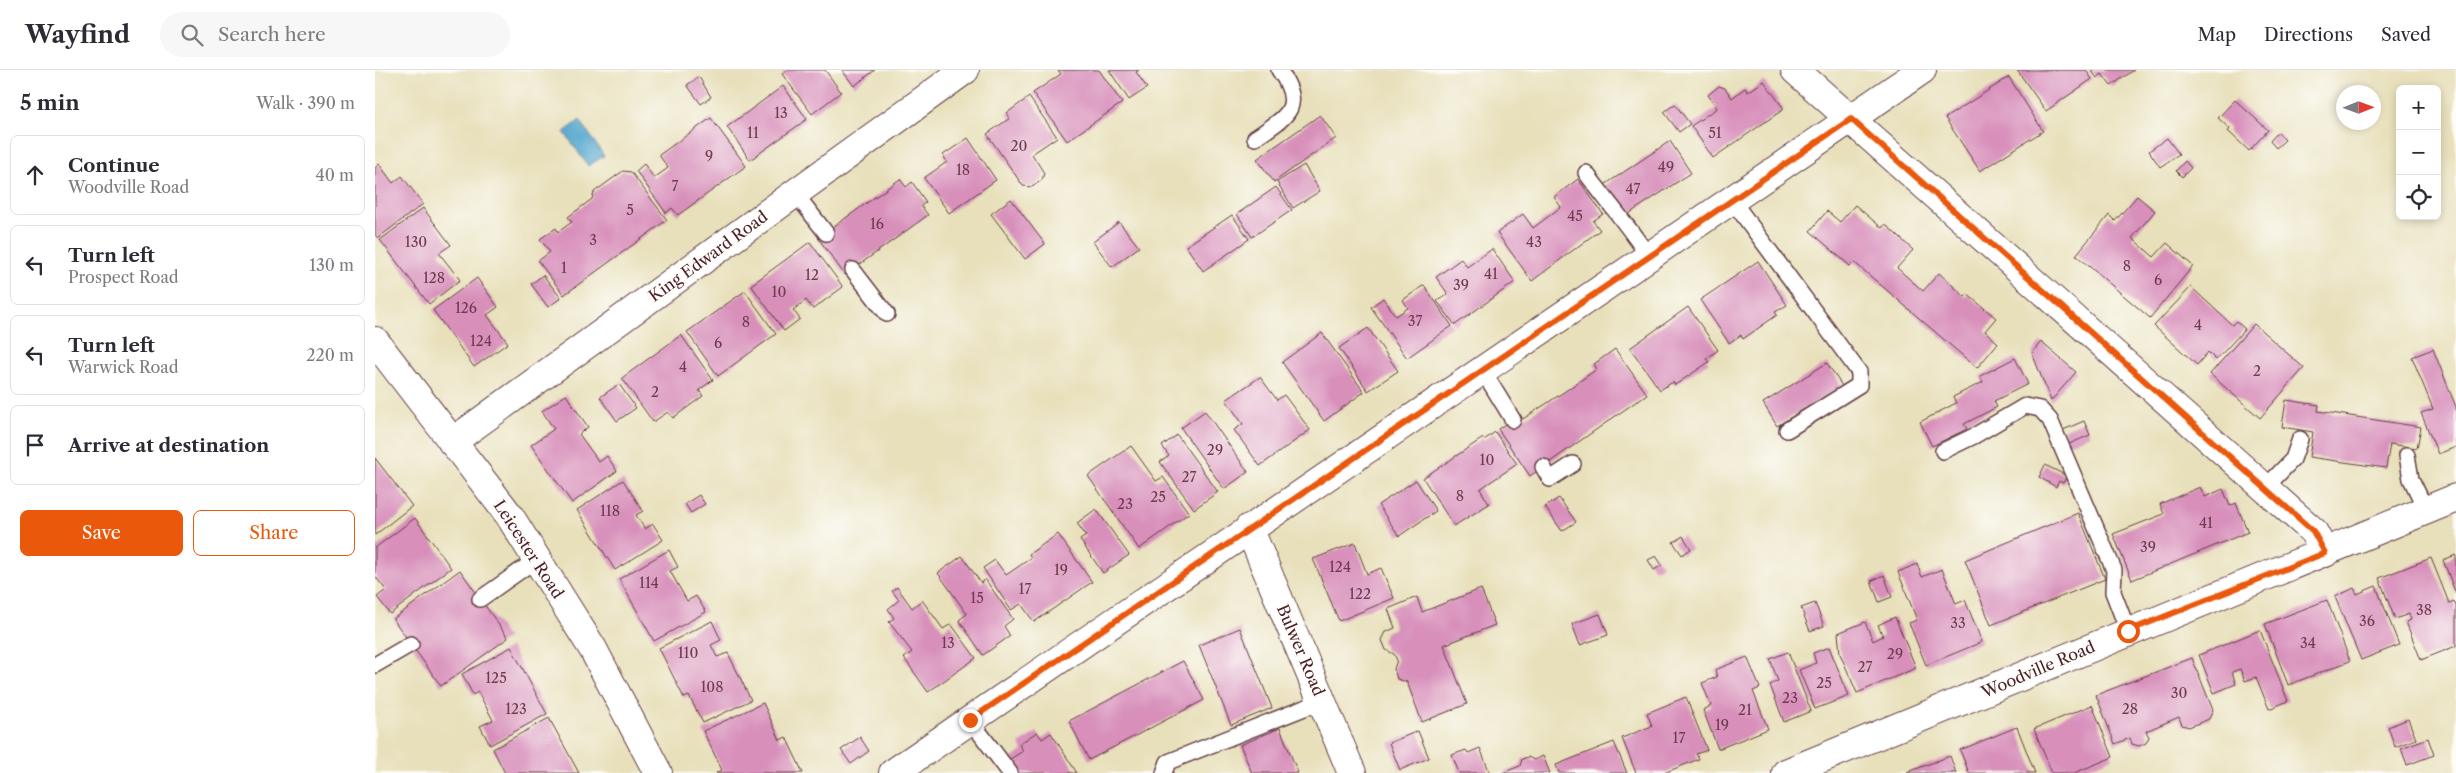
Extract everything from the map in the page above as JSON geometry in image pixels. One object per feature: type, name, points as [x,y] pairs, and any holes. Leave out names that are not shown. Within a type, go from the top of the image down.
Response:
[{"type":"street","name":"King Edward Road","points":[[452,442],[965,70]]},
{"type":"street","points":[[1795,70],[2313,531],[2325,553]]},
{"type":"street","points":[[893,773],[1922,70]]},
{"type":"street","name":"Leicester Road","points":[[375,341],[509,515],[593,649],[658,773]]},
{"type":"street","name":"Woodville Road","points":[[1786,773],[2128,631],[2325,553],[2456,498]]},
{"type":"street","name":"Bulwer Road","points":[[1249,528],[1352,773]]},
{"type":"lane","points":[[1255,138],[1287,116],[1292,100],[1286,80],[1279,70]]},
{"type":"lane","points":[[1586,173],[1620,220],[1631,230],[1649,257]]},
{"type":"lane","points":[[795,193],[826,233]]},
{"type":"lane","points":[[1732,200],[1859,372],[1859,385],[1787,430]]},
{"type":"lane","points":[[853,270],[887,314]]},
{"type":"lane","points":[[1483,371],[1513,420]]},
{"type":"lane","points":[[1943,450],[1974,436],[2025,406],[2039,410],[2050,420],[2114,570],[2113,592],[2128,631]]},
{"type":"lane","points":[[2265,488],[2293,459],[2300,439]]},
{"type":"lane","points":[[2407,455],[2411,479],[2426,510]]},
{"type":"lane","points":[[1543,467],[1550,479],[1573,464]]},
{"type":"lane","points":[[480,599],[537,559]]},
{"type":"lane","points":[[375,666],[411,644]]},
{"type":"lane","points":[[1164,773],[1168,762],[1322,701]]},
{"type":"lane","points":[[970,720],[1010,773]]},
{"type":"water","points":[[580,120],[604,156],[588,166],[564,132]]},
{"type":"building","points":[[787,70],[825,70],[841,92],[812,114],[782,74]]},
{"type":"building","points":[[842,70],[875,70],[854,86]]},
{"type":"building","points":[[1058,70],[1099,70],[1122,103],[1067,141],[1033,93],[1061,74]]},
{"type":"building","points":[[1109,70],[1139,70],[1136,72],[1147,88],[1129,100]]},
{"type":"building","points":[[2017,70],[2086,70],[2092,79],[2046,111]]},
{"type":"building","points":[[2091,70],[2134,70],[2111,86],[2102,74],[2097,78]]},
{"type":"building","points":[[699,77],[711,97],[701,104],[687,85]]},
{"type":"building","points":[[2009,77],[2043,131],[1980,171],[1945,118]]},
{"type":"building","points":[[1764,81],[1784,109],[1713,158],[1691,126],[1717,108],[1708,95],[1719,86],[1725,88],[1732,98],[1745,88],[1748,92]]},
{"type":"building","points":[[783,86],[807,119],[750,160],[727,127]]},
{"type":"building","points":[[1029,97],[1057,137],[1032,154],[1044,173],[1042,180],[1032,187],[1023,186],[987,134],[1010,118],[1007,113]]},
{"type":"building","points":[[2235,100],[2268,130],[2249,151],[2228,131],[2230,129],[2218,118]]},
{"type":"building","points":[[1675,104],[1690,124],[1679,132],[1664,112]]},
{"type":"building","points":[[1320,115],[1336,138],[1274,182],[1257,159]]},
{"type":"building","points":[[711,118],[746,166],[678,215],[672,208],[666,213],[636,171],[644,164],[654,178],[668,168],[659,155]]},
{"type":"building","points":[[2278,132],[2285,140],[2276,148],[2270,141]]},
{"type":"building","points":[[968,138],[996,180],[949,213],[924,178],[947,162],[943,155]]},
{"type":"building","points":[[2167,138],[2179,154],[2160,167],[2149,151]]},
{"type":"building","points":[[1670,141],[1691,173],[1624,217],[1603,186]]},
{"type":"building","points":[[2185,161],[2191,168],[2182,177],[2176,171]]},
{"type":"building","points":[[379,164],[393,183],[402,176],[423,204],[378,238],[375,235],[375,168]]},
{"type":"building","points":[[1304,165],[1320,191],[1293,208],[1277,182]]},
{"type":"building","points":[[623,171],[631,172],[667,220],[564,295],[538,261],[550,252],[540,239],[556,228],[558,232],[572,222],[568,217],[592,199],[594,192]]},
{"type":"building","points":[[900,179],[906,187],[912,182],[926,202],[921,206],[928,215],[845,275],[818,238]]},
{"type":"building","points":[[1578,179],[1603,214],[1593,221],[1600,230],[1532,281],[1497,233],[1523,214],[1533,228],[1561,207],[1554,197]]},
{"type":"building","points":[[1276,187],[1292,210],[1252,237],[1237,214]]},
{"type":"building","points":[[2137,196],[2155,211],[2132,238],[2154,257],[2167,243],[2193,266],[2150,318],[2076,255],[2109,215],[2115,221]]},
{"type":"building","points":[[1011,199],[1045,244],[1025,259],[991,214]]},
{"type":"building","points":[[1855,205],[1882,228],[1885,224],[1913,250],[1897,268],[1923,291],[1939,273],[1965,297],[1967,294],[1996,318],[1985,331],[1998,343],[1977,368],[1854,262],[1850,266],[1810,231],[1827,211],[1840,222]]},
{"type":"building","points":[[423,208],[451,245],[439,253],[460,280],[429,304],[380,240]]},
{"type":"building","points":[[1232,215],[1249,239],[1203,271],[1186,246]]},
{"type":"building","points":[[1119,222],[1139,247],[1112,267],[1093,242]]},
{"type":"building","points":[[810,242],[843,287],[813,309],[806,300],[793,310],[800,319],[784,331],[751,285]]},
{"type":"building","points":[[1492,249],[1515,282],[1455,325],[1437,301],[1448,294],[1436,277],[1461,259],[1467,267]]},
{"type":"building","points":[[1758,261],[1787,305],[1775,312],[1777,315],[1743,339],[1741,335],[1729,343],[1700,300]]},
{"type":"building","points":[[543,275],[561,298],[548,307],[531,284]]},
{"type":"building","points":[[477,278],[498,307],[487,315],[508,343],[474,367],[433,310]]},
{"type":"building","points":[[1424,285],[1452,326],[1407,358],[1371,307],[1383,298],[1396,316],[1408,308],[1403,300]]},
{"type":"building","points":[[2191,287],[2232,325],[2236,321],[2245,329],[2216,360],[2208,352],[2197,365],[2154,326]]},
{"type":"building","points":[[745,291],[776,334],[718,376],[687,332]]},
{"type":"building","points":[[1688,307],[1718,350],[1706,359],[1709,362],[1675,385],[1673,382],[1660,390],[1630,348]]},
{"type":"building","points":[[2254,324],[2304,368],[2260,418],[2210,374]]},
{"type":"building","points":[[1368,328],[1398,371],[1368,391],[1339,348]]},
{"type":"building","points":[[1322,333],[1364,392],[1324,421],[1282,362]]},
{"type":"building","points":[[681,335],[713,380],[699,390],[703,396],[673,418],[668,412],[653,422],[622,378]]},
{"type":"building","points":[[2041,342],[2076,372],[2051,401],[2032,353]]},
{"type":"building","points":[[1615,349],[1647,394],[1530,476],[1498,429],[1520,414],[1523,419],[1561,394],[1597,369],[1594,364]]},
{"type":"building","points":[[2433,349],[2456,407],[2456,447],[2438,454],[2421,413],[2433,409],[2412,357]]},
{"type":"building","points":[[2015,358],[2028,384],[1994,401],[1997,407],[1964,424],[1967,429],[1932,446],[1920,422],[1956,403],[1953,397],[1983,382],[1980,376]]},
{"type":"building","points":[[1827,363],[1842,386],[1777,426],[1763,403]]},
{"type":"building","points":[[1260,377],[1277,400],[1284,395],[1310,430],[1260,466],[1234,430],[1243,424],[1226,400]]},
{"type":"building","points":[[619,384],[636,408],[617,421],[600,397]]},
{"type":"building","points":[[566,395],[588,427],[579,434],[599,462],[607,456],[617,471],[572,503],[531,445],[554,429],[542,411]]},
{"type":"building","points":[[2286,400],[2319,405],[2318,411],[2421,427],[2417,448],[2390,444],[2386,468],[2309,457],[2313,432],[2282,427]]},
{"type":"building","points":[[1205,411],[1248,472],[1224,489],[1181,428]]},
{"type":"building","points":[[2084,421],[2090,435],[2069,444],[2063,430]]},
{"type":"building","points":[[1495,432],[1517,464],[1480,489],[1489,504],[1454,526],[1423,478]]},
{"type":"building","points":[[1177,435],[1218,492],[1194,509],[1160,462],[1169,456],[1162,446]]},
{"type":"building","points":[[1131,446],[1156,481],[1163,477],[1189,513],[1139,549],[1088,476]]},
{"type":"building","points":[[375,458],[412,506],[375,535]]},
{"type":"building","points":[[2045,465],[2067,476],[2063,483],[2059,481],[2056,487],[2039,477]]},
{"type":"building","points":[[623,480],[643,511],[636,515],[645,529],[653,524],[663,540],[615,570],[577,510]]},
{"type":"building","points":[[1416,480],[1436,511],[1399,536],[1378,505]]},
{"type":"building","points":[[2200,487],[2205,497],[2223,489],[2230,506],[2236,503],[2248,532],[2132,580],[2113,534],[2164,514],[2160,504]]},
{"type":"building","points":[[699,495],[705,504],[691,513],[685,504]]},
{"type":"building","points":[[1559,498],[1576,522],[1562,531],[1545,507]]},
{"type":"building","points":[[1096,509],[1129,555],[1103,573],[1080,540],[1086,536],[1077,523]]},
{"type":"building","points":[[2078,513],[2105,579],[1991,625],[1965,560]]},
{"type":"building","points":[[415,518],[451,568],[390,614],[377,597],[386,590],[375,576],[375,548]]},
{"type":"building","points":[[1058,534],[1092,582],[1034,622],[1021,604],[1011,610],[983,568],[995,560],[1006,575],[1031,558],[1029,554]]},
{"type":"building","points":[[1683,536],[1691,549],[1682,555],[1673,542]]},
{"type":"building","points":[[1355,543],[1367,574],[1381,568],[1394,598],[1339,621],[1313,559]]},
{"type":"building","points":[[669,550],[678,567],[670,571],[687,601],[696,596],[706,612],[654,641],[619,579]]},
{"type":"building","points":[[2456,555],[2456,594],[2443,560]]},
{"type":"building","points":[[962,556],[981,583],[985,579],[1013,619],[1004,626],[1010,636],[983,655],[959,620],[967,614],[938,573]]},
{"type":"building","points":[[1656,556],[1662,565],[1654,570],[1648,560]]},
{"type":"building","points":[[2431,558],[2449,603],[2454,601],[2456,606],[2456,646],[2421,660],[2406,622],[2411,620],[2409,614],[2395,619],[2379,578]]},
{"type":"building","points":[[1917,564],[1922,577],[1942,569],[1956,604],[1965,600],[1982,642],[1926,665],[1909,623],[1917,620],[1898,572]]},
{"type":"building","points":[[460,570],[508,638],[441,686],[393,619]]},
{"type":"building","points":[[1884,575],[1892,597],[1879,602],[1871,581]]},
{"type":"building","points":[[2376,586],[2399,645],[2361,660],[2335,597],[2354,588],[2357,594]]},
{"type":"building","points":[[897,587],[912,608],[922,600],[943,629],[951,624],[976,658],[928,692],[904,658],[912,652],[889,622],[894,618],[888,609],[899,600],[892,591]]},
{"type":"building","points":[[1481,589],[1495,625],[1444,645],[1467,704],[1422,722],[1407,682],[1397,679],[1394,669],[1397,660],[1394,654],[1386,650],[1382,640],[1386,632],[1395,628],[1388,609],[1417,597],[1422,612]]},
{"type":"building","points":[[2327,600],[2350,661],[2288,685],[2265,624]]},
{"type":"building","points":[[1815,603],[1824,626],[1810,631],[1801,608]]},
{"type":"building","points":[[1600,614],[1608,635],[1580,645],[1572,624]]},
{"type":"building","points":[[1895,617],[1916,668],[1857,693],[1840,654],[1838,633],[1865,622],[1873,641],[1883,636],[1878,625]]},
{"type":"building","points":[[712,621],[721,640],[711,645],[717,657],[728,653],[751,700],[703,723],[689,696],[684,698],[659,648]]},
{"type":"building","points":[[1240,628],[1272,708],[1231,725],[1199,645]]},
{"type":"building","points":[[2260,630],[2288,701],[2269,709],[2256,677],[2245,681],[2240,669],[2232,672],[2236,684],[2214,693],[2199,655]]},
{"type":"building","points":[[511,647],[547,714],[490,745],[480,726],[493,720],[478,692],[473,695],[462,674]]},
{"type":"building","points":[[1829,647],[1849,696],[1815,709],[1799,670],[1816,663],[1813,653]]},
{"type":"building","points":[[1788,652],[1811,711],[1784,722],[1770,685],[1778,681],[1770,659]]},
{"type":"building","points":[[1747,657],[1760,688],[1753,691],[1768,729],[1718,749],[1703,710],[1711,706],[1702,683],[1717,677],[1715,670]]},
{"type":"building","points":[[2192,658],[2213,710],[2209,719],[2189,727],[2182,725],[2179,717],[2146,731],[2149,737],[2146,743],[2139,746],[2132,744],[2130,738],[2115,744],[2096,695]]},
{"type":"building","points":[[1183,661],[1204,700],[1089,760],[1069,721]]},
{"type":"building","points":[[1686,697],[1707,750],[1696,754],[1699,759],[1664,773],[1636,773],[1622,738],[1652,726],[1647,713]]},
{"type":"building","points":[[763,703],[780,740],[786,737],[803,773],[716,773],[722,770],[703,731]]},
{"type":"building","points":[[2092,705],[2113,757],[2074,773],[2052,773],[2034,729]]},
{"type":"building","points":[[549,718],[579,773],[505,773],[493,749]]},
{"type":"building","points":[[2408,719],[2416,739],[2395,747],[2388,727]]},
{"type":"building","points":[[2017,727],[2035,773],[1969,773],[1960,750]]},
{"type":"building","points":[[1280,728],[1298,773],[1252,773],[1240,745]]},
{"type":"building","points":[[1418,731],[1429,758],[1400,770],[1389,743]]},
{"type":"building","points":[[1037,732],[1042,739],[1051,733],[1077,773],[1015,773],[1007,761],[1023,751],[1019,744]]},
{"type":"building","points":[[860,737],[869,751],[851,764],[841,750]]},
{"type":"building","points":[[2428,738],[2434,755],[2407,765],[2401,748]]},
{"type":"building","points":[[1614,742],[1627,773],[1559,773],[1556,765]]},
{"type":"building","points":[[1480,748],[1490,773],[1459,773],[1452,755],[1466,750],[1468,753]]},
{"type":"building","points":[[1543,756],[1550,773],[1502,773],[1520,766],[1522,759],[1528,757],[1534,760]]},
{"type":"building","points":[[1950,756],[1956,773],[1906,773],[1921,767]]},
{"type":"route","points":[[970,720],[1851,119],[2313,531],[2325,553],[2128,631]]}]
